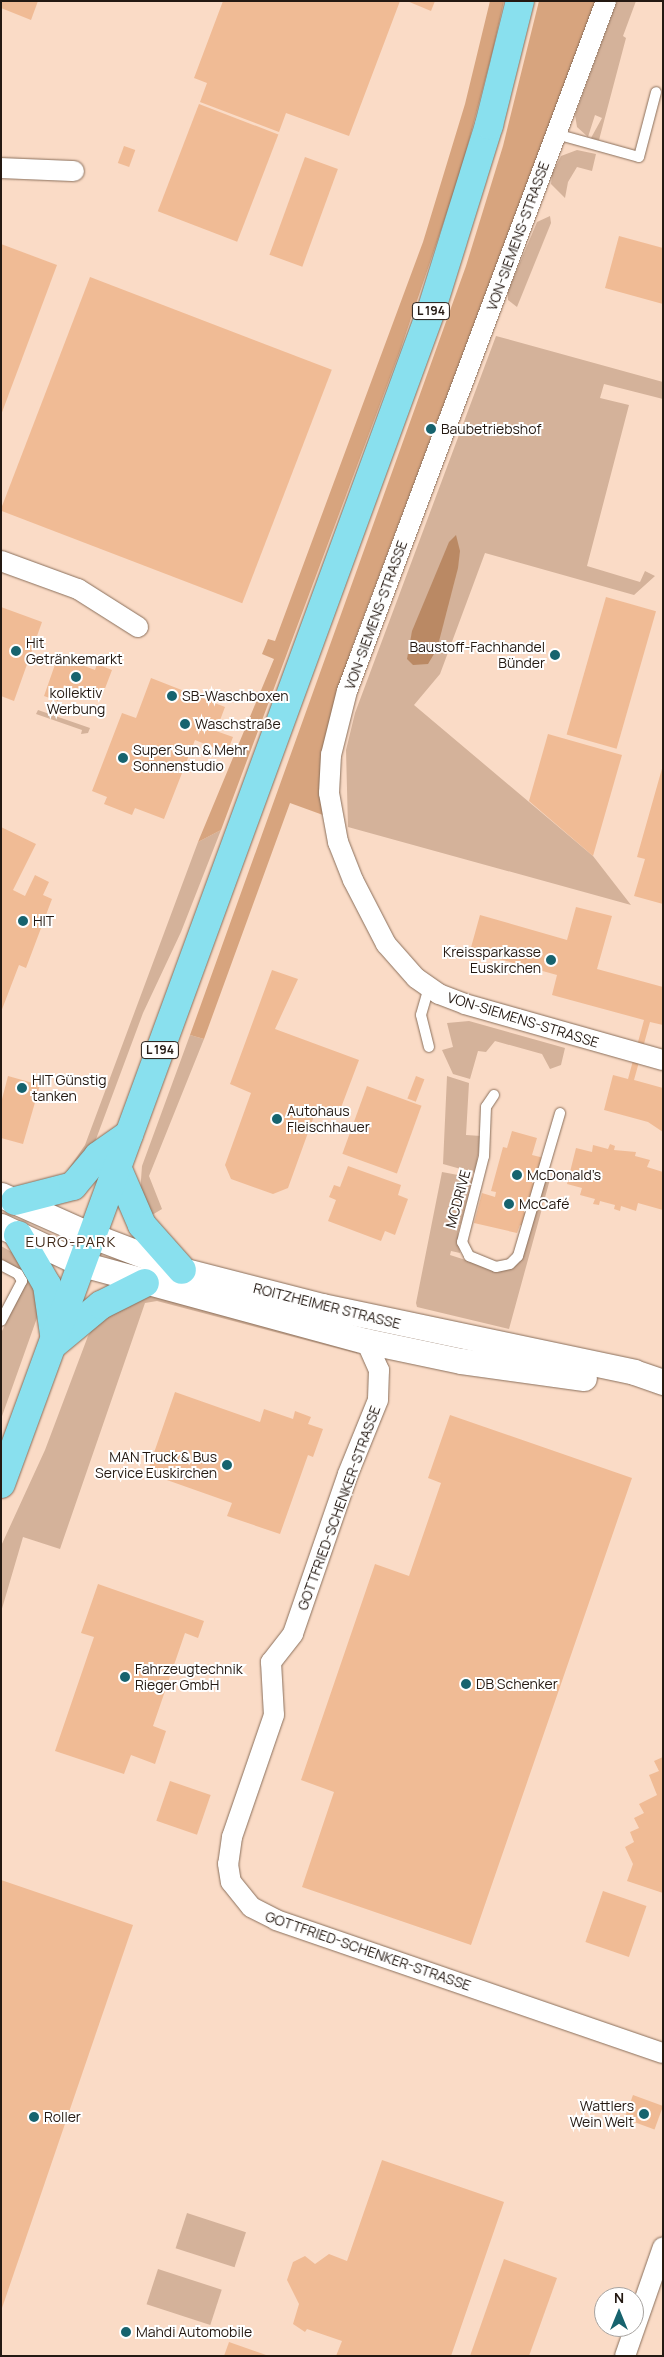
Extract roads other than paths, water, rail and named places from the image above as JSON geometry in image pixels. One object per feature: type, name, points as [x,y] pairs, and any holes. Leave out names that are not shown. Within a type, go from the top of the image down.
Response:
[{"type":"main road","name":"L 194","points":[[1,1484],[54,1344],[129,1134],[432,308],[489,125],[520,1]]},
{"type":"main road","points":[[8,1198],[73,1186],[98,1156],[129,1134]]},
{"type":"main road","points":[[118,1167],[142,1225],[182,1270]]},
{"type":"main road","name":"L 194","points":[[10,1230],[47,1284],[54,1344]]},
{"type":"main road","points":[[54,1344],[108,1301],[145,1283]]},
{"type":"street","name":"VON-SIEMENS-STRASSE","points":[[606,1],[354,673],[331,755],[330,808],[350,873],[386,944],[404,967],[429,988],[465,1004],[663,1060]]},
{"type":"street","points":[[1,168],[74,171]]},
{"type":"street","points":[[1,561],[78,589],[138,627]]},
{"type":"street","name":"ROITZHEIMER STRASSE","points":[[8,1198],[92,1236],[182,1270],[322,1306],[634,1372],[663,1382]]},
{"type":"street","name":"ROITZHEIMER STRASSE","points":[[10,1230],[82,1264],[145,1283],[366,1341],[460,1361],[663,1389]]},
{"type":"street","name":"GOTTFRIED-SCHENKER-STRASSE","points":[[366,1341],[379,1370],[378,1400],[348,1474],[293,1634],[271,1662],[274,1715],[229,1850],[232,1882],[243,1900],[276,1920],[663,2053]]},
{"type":"street","points":[[625,2356],[663,2247]]},
{"type":"lane","points":[[556,134],[639,157],[656,92]]},
{"type":"lane","points":[[429,988],[421,1015],[429,1047]]},
{"type":"lane","name":"MCDRIVE","points":[[494,1095],[486,1107],[484,1156],[462,1242],[468,1256],[496,1267],[510,1264],[518,1256],[560,1113]]},
{"type":"lane","points":[[1,1265],[18,1274],[22,1281],[1,1321]]},
{"type":"place","name":"Baubetriebshof","points":[[431,429]]},
{"type":"place","name":"Hit Getränkemarkt","points":[[16,651]]},
{"type":"place","name":"Baustoff-Fachhandel Bünder","points":[[555,655]]},
{"type":"place","name":"kollektiv Werbung","points":[[76,677]]},
{"type":"place","name":"SB-Waschboxen","points":[[172,696]]},
{"type":"place","name":"Waschstraße","points":[[185,724]]},
{"type":"place","name":"Super Sun & Mehr Sonnenstudio","points":[[123,758]]},
{"type":"place","name":"HIT","points":[[23,921]]},
{"type":"place","name":"Kreissparkasse Euskirchen","points":[[551,960]]},
{"type":"place","name":"HIT Günstig tanken","points":[[22,1088]]},
{"type":"place","name":"Autohaus Fleischhauer","points":[[277,1119]]},
{"type":"place","name":"McDonald’s","points":[[517,1175]]},
{"type":"place","name":"McCafé","points":[[509,1204]]},
{"type":"place","name":"MAN Truck & Bus Service Euskirchen","points":[[227,1465]]},
{"type":"place","name":"Fahrzeugtechnik Rieger GmbH","points":[[125,1677]]},
{"type":"place","name":"DB Schenker","points":[[466,1684]]},
{"type":"place","name":"Wattlers Wein Welt","points":[[644,2114]]},
{"type":"place","name":"Roller","points":[[34,2117]]},
{"type":"place","name":"Mahdi Automobile","points":[[126,2332]]},
{"type":"district","name":"EURO-PARK","points":[[71,1242]]}]
